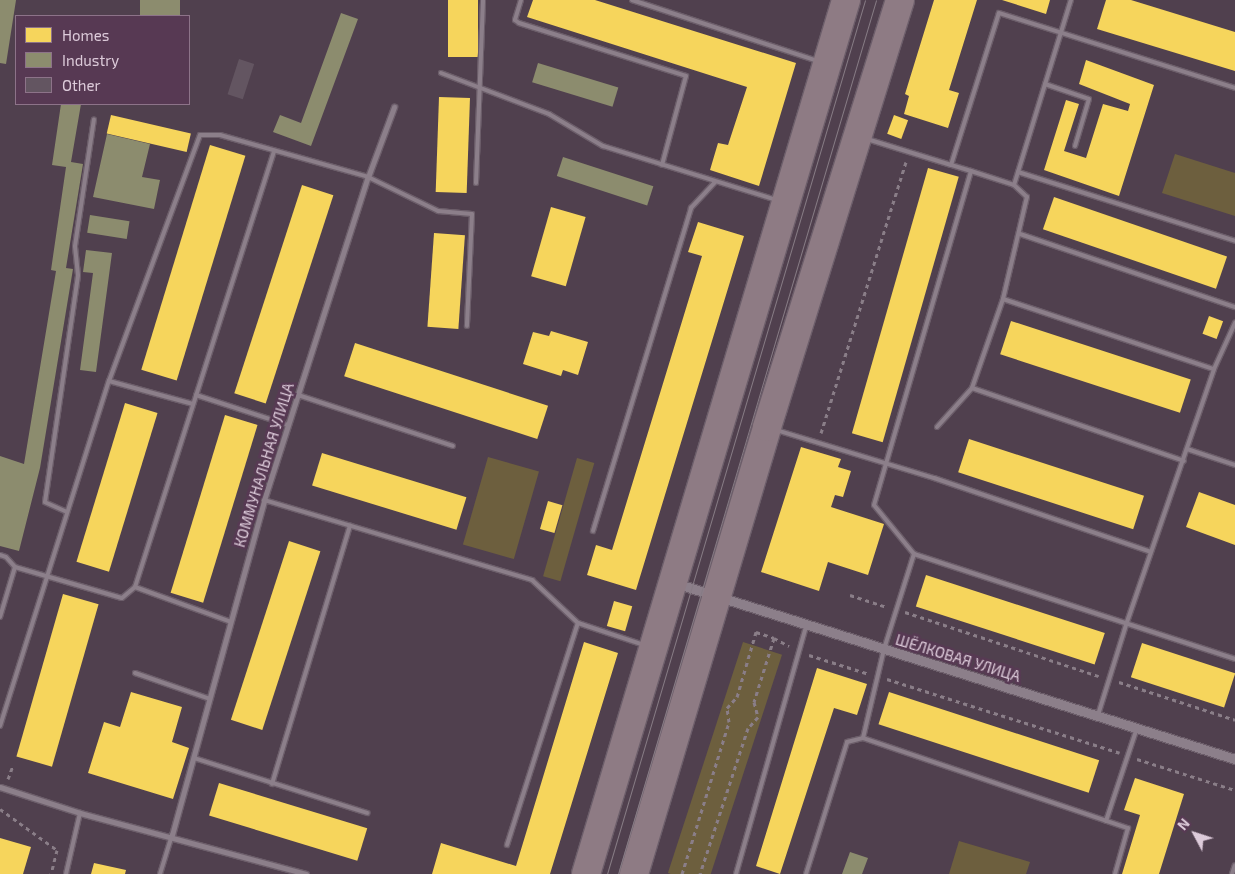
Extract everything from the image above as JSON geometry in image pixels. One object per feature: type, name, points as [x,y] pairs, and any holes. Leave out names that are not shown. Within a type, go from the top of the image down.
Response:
[{"type":"highway","points":[[586,874],[787,204],[826,63],[846,0]]},
{"type":"highway","points":[[634,874],[767,428],[900,0]]},
{"type":"street","name":"КОММУНАЛЬНАЯ УЛИЦА","points":[[172,835],[264,500],[368,177],[394,107]]},
{"type":"street","name":"ШЁЛКОВАЯ УЛИЦА","points":[[673,583],[1235,759]]},
{"type":"street","points":[[0,786],[80,813],[172,835],[306,874]]},
{"type":"lane","points":[[476,183],[483,0]]},
{"type":"lane","points":[[521,0],[515,20],[519,23],[686,76],[662,165]]},
{"type":"lane","points":[[632,0],[826,63]]},
{"type":"lane","points":[[1014,185],[1071,0]]},
{"type":"lane","points":[[950,165],[999,13],[1235,88]]},
{"type":"lane","points":[[441,73],[479,85],[549,114],[603,146],[787,204]]},
{"type":"lane","points":[[1045,84],[1090,99],[1075,146]]},
{"type":"lane","points":[[66,512],[44,502],[78,275],[76,246],[94,118]]},
{"type":"lane","points":[[0,726],[66,512],[109,382],[200,135],[220,135],[368,177],[438,211],[472,214],[467,326]]},
{"type":"lane","points":[[859,136],[1014,185],[1027,198],[1020,234],[1002,299],[972,388],[937,427]]},
{"type":"lane","points":[[0,555],[14,567],[122,598],[135,587],[274,151]]},
{"type":"lane","points":[[971,170],[874,504],[914,554],[1127,622],[1235,659]]},
{"type":"lane","points":[[1018,172],[1235,240]]},
{"type":"lane","points":[[593,531],[691,208],[715,182]]},
{"type":"lane","points":[[1020,234],[1235,307]]},
{"type":"lane","points":[[1002,299],[1214,369]]},
{"type":"lane","points":[[1098,715],[1127,622],[1184,461],[1214,369],[1235,324]]},
{"type":"lane","points":[[109,382],[193,404]]},
{"type":"lane","points":[[972,388],[1184,461]]},
{"type":"lane","points":[[196,395],[288,425]]},
{"type":"lane","points":[[298,395],[453,446]]},
{"type":"lane","points":[[767,428],[885,464],[1151,552]]},
{"type":"lane","points":[[1187,449],[1235,465]]},
{"type":"lane","points":[[264,500],[532,580],[578,623],[653,648]]},
{"type":"lane","points":[[272,784],[350,525]]},
{"type":"lane","points":[[863,738],[880,677],[884,649],[914,554]]},
{"type":"lane","points":[[0,617],[14,567]]},
{"type":"lane","points":[[135,587],[231,622]]},
{"type":"lane","points":[[507,845],[578,623]]},
{"type":"lane","points":[[743,874],[736,873],[806,626]]},
{"type":"lane","points":[[135,673],[210,699]]},
{"type":"lane","points":[[1106,821],[1138,728]]},
{"type":"lane","points":[[806,874],[847,742],[863,738],[1128,828],[1114,874]]},
{"type":"lane","points":[[194,758],[367,813]]},
{"type":"lane","points":[[66,874],[80,813]]},
{"type":"lane","points":[[160,874],[172,835]]},
{"type":"lane","points":[[1232,874],[1235,866]]},
{"type":"path","points":[[822,433],[910,152]]},
{"type":"path","points":[[850,595],[1235,720]]},
{"type":"path","points":[[682,874],[729,722],[727,708],[737,697],[756,632],[774,638],[799,652],[1235,790]]},
{"type":"path","points":[[700,874],[748,728],[758,717],[754,702],[774,638]]},
{"type":"path","points":[[0,809],[57,850],[51,874]]},
{"type":"shaded area","points":[[1175,154],[1235,173],[1235,216],[1162,193]]},
{"type":"shaded area","points":[[488,457],[539,472],[514,559],[463,544]]},
{"type":"shaded area","points":[[577,458],[594,463],[560,581],[543,576]]},
{"type":"shaded area","points":[[743,642],[782,655],[711,874],[668,873]]},
{"type":"shaded area","points":[[959,841],[1030,862],[1026,874],[949,874]]},
{"type":"building: Homes","points":[[448,0],[478,0],[478,57],[448,57]]},
{"type":"building: Homes","points":[[533,0],[595,0],[796,63],[759,186],[710,170],[718,143],[728,145],[747,87],[527,17]]},
{"type":"building: Homes","points":[[934,0],[977,0],[949,90],[959,93],[948,128],[904,114],[909,96],[905,94]]},
{"type":"building: Homes","points":[[1002,0],[1050,0],[1046,14]]},
{"type":"building: Homes","points":[[1106,0],[1131,0],[1235,32],[1235,71],[1097,29]]},
{"type":"building: Homes","points":[[1086,60],[1154,85],[1119,196],[1044,170],[1066,100],[1079,104],[1064,151],[1086,158],[1103,104],[1128,111],[1130,104],[1079,84]]},
{"type":"building: Homes","points":[[439,97],[470,98],[467,193],[436,192]]},
{"type":"building: Homes","points":[[111,115],[191,133],[187,152],[107,134]]},
{"type":"building: Homes","points":[[894,115],[908,120],[901,139],[887,134]]},
{"type":"building: Homes","points":[[210,145],[245,156],[177,381],[141,370]]},
{"type":"building: Homes","points":[[928,168],[959,177],[883,442],[852,433]]},
{"type":"building: Homes","points":[[302,185],[333,195],[266,403],[234,393]]},
{"type":"building: Homes","points":[[1054,197],[1227,257],[1216,289],[1043,229]]},
{"type":"building: Homes","points":[[551,207],[586,217],[566,286],[531,276]]},
{"type":"building: Homes","points":[[698,222],[744,236],[636,590],[587,575],[596,545],[612,550],[702,256],[688,252]]},
{"type":"building: Homes","points":[[434,233],[465,235],[458,329],[427,327]]},
{"type":"building: Homes","points":[[1209,316],[1223,321],[1217,339],[1203,334]]},
{"type":"building: Homes","points":[[1011,321],[1191,379],[1180,413],[1000,354]]},
{"type":"building: Homes","points":[[551,331],[588,342],[578,375],[563,370],[561,376],[523,364],[533,332],[549,336]]},
{"type":"building: Homes","points":[[355,343],[548,406],[537,439],[344,376]]},
{"type":"building: Homes","points":[[125,403],[158,413],[109,572],[76,562]]},
{"type":"building: Homes","points":[[225,415],[258,425],[203,603],[171,593]]},
{"type":"building: Homes","points":[[969,439],[1144,496],[1133,529],[958,472]]},
{"type":"building: Homes","points":[[801,447],[841,459],[838,467],[851,471],[843,497],[835,495],[831,507],[884,524],[868,575],[828,562],[819,591],[761,572]]},
{"type":"building: Homes","points":[[322,453],[466,497],[456,530],[312,486]]},
{"type":"building: Homes","points":[[1199,492],[1235,505],[1235,545],[1186,527]]},
{"type":"building: Homes","points":[[548,501],[562,505],[554,533],[540,529]]},
{"type":"building: Homes","points":[[289,541],[320,551],[262,730],[231,720]]},
{"type":"building: Homes","points":[[926,575],[1105,633],[1095,664],[916,606]]},
{"type":"building: Homes","points":[[63,594],[99,604],[52,767],[16,756]]},
{"type":"building: Homes","points":[[614,601],[632,606],[625,631],[607,626]]},
{"type":"building: Homes","points":[[584,642],[618,653],[550,874],[432,874],[441,843],[516,866]]},
{"type":"building: Homes","points":[[1142,643],[1235,673],[1224,708],[1131,677]]},
{"type":"building: Homes","points":[[817,668],[867,684],[857,715],[834,708],[780,874],[756,866]]},
{"type":"building: Homes","points":[[131,692],[182,707],[172,742],[189,748],[173,799],[88,773],[104,722],[120,727]]},
{"type":"building: Homes","points":[[889,692],[1099,760],[1089,793],[878,724]]},
{"type":"building: Homes","points":[[1135,778],[1184,794],[1159,874],[1122,874],[1140,815],[1124,810]]},
{"type":"building: Homes","points":[[219,783],[367,828],[357,861],[209,816]]},
{"type":"building: Homes","points":[[0,838],[31,847],[23,874],[0,874]]},
{"type":"building: Homes","points":[[94,863],[126,870],[125,874],[91,874]]},
{"type":"building: Industry","points":[[0,0],[16,0],[6,64],[0,63]]},
{"type":"building: Industry","points":[[140,0],[180,0],[180,15],[140,15]]},
{"type":"building: Industry","points":[[341,13],[358,19],[311,146],[273,132],[280,115],[301,123]]},
{"type":"building: Industry","points":[[538,63],[618,88],[612,107],[532,82]]},
{"type":"building: Industry","points":[[61,105],[81,105],[71,162],[83,164],[66,268],[73,269],[40,468],[19,551],[0,546],[0,456],[24,464],[56,271],[51,270],[66,167],[52,165]]},
{"type":"building: Industry","points":[[107,134],[150,144],[142,177],[160,180],[154,209],[93,197]]},
{"type":"building: Industry","points":[[563,157],[653,186],[647,205],[557,176]]},
{"type":"building: Industry","points":[[90,215],[130,221],[127,239],[87,233]]},
{"type":"building: Industry","points":[[86,250],[112,253],[96,372],[80,370],[93,273],[83,272]]},
{"type":"building: Industry","points":[[850,852],[868,858],[862,874],[842,874]]},
{"type":"building: Other","points":[[239,59],[254,64],[243,99],[228,94]]},
{"type":"tram line","points":[[607,874],[865,0]]},
{"type":"tram line","points":[[618,874],[876,0]]}]
